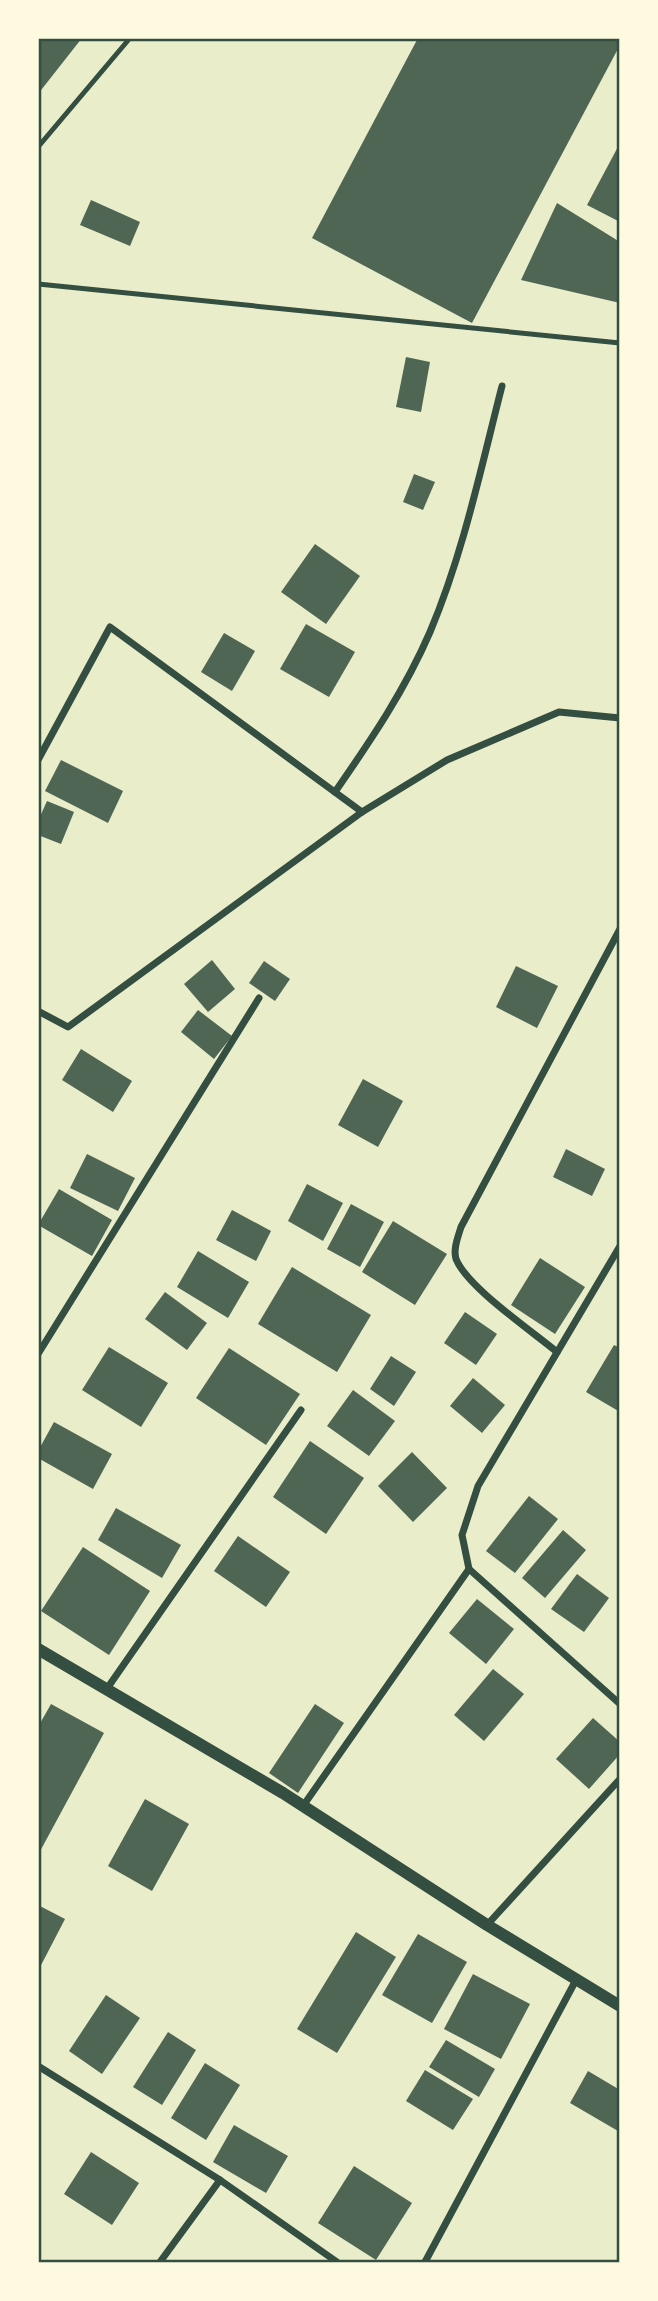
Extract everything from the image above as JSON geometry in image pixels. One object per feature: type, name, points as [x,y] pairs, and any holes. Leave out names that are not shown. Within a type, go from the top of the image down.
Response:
[{"type":"street","points":[[335,792],[386,719],[430,630],[470,511],[502,386]]},
{"type":"street","points":[[38,760],[110,627],[362,812]]},
{"type":"street","points":[[38,1011],[68,1027],[362,812],[447,760],[559,712],[620,718]]},
{"type":"street","points":[[557,1352],[474,1284],[455,1257],[456,1246],[461,1227],[620,929]]},
{"type":"street","points":[[38,1354],[259,998]]},
{"type":"street","points":[[620,1246],[469,1508],[462,1535],[469,1569],[620,1704]]},
{"type":"street","points":[[106,1690],[301,1410]]},
{"type":"street","points":[[303,1806],[469,1569]]},
{"type":"street","points":[[38,1649],[303,1806],[487,1925],[620,2006]]},
{"type":"street","points":[[487,1925],[620,1779]]},
{"type":"street","points":[[425,2263],[576,1980]]},
{"type":"street","points":[[38,2066],[220,2180],[337,2263]]},
{"type":"street","points":[[160,2263],[220,2180]]},
{"type":"lane","points":[[38,147],[130,38]]},
{"type":"lane","points":[[38,284],[620,342]]},
{"type":"building","points":[[38,38],[82,38],[38,94]]},
{"type":"building","points":[[418,38],[620,38],[620,45],[472,323],[312,238]]},
{"type":"building","points":[[620,143],[620,222],[587,205]]},
{"type":"building","points":[[91,200],[140,222],[130,246],[80,225]]},
{"type":"building","points":[[557,203],[620,242],[620,303],[521,280]]},
{"type":"building","points":[[406,357],[430,362],[421,412],[396,407]]},
{"type":"building","points":[[414,474],[435,482],[423,510],[403,502]]},
{"type":"building","points":[[315,544],[360,576],[326,624],[281,592]]},
{"type":"building","points":[[306,624],[355,652],[329,697],[280,669]]},
{"type":"building","points":[[224,633],[255,651],[232,691],[201,672]]},
{"type":"building","points":[[61,760],[123,791],[108,823],[45,791]]},
{"type":"building","points":[[47,801],[74,812],[61,844],[38,835],[38,821]]},
{"type":"building","points":[[212,960],[235,989],[208,1012],[184,984]]},
{"type":"building","points":[[264,961],[290,979],[275,1001],[249,983]]},
{"type":"building","points":[[516,966],[558,986],[537,1028],[496,1007]]},
{"type":"building","points":[[198,1010],[232,1036],[214,1059],[181,1032]]},
{"type":"building","points":[[81,1049],[132,1081],[113,1112],[62,1080]]},
{"type":"building","points":[[363,1079],[403,1101],[378,1147],[338,1125]]},
{"type":"building","points":[[566,1149],[605,1169],[592,1196],[553,1177]]},
{"type":"building","points":[[87,1154],[135,1178],[118,1211],[70,1188]]},
{"type":"building","points":[[307,1184],[343,1203],[323,1241],[288,1221]]},
{"type":"building","points":[[59,1189],[112,1220],[92,1256],[38,1225]]},
{"type":"building","points":[[351,1204],[384,1222],[360,1267],[327,1249]]},
{"type":"building","points":[[232,1210],[271,1231],[256,1261],[216,1240]]},
{"type":"building","points":[[393,1221],[447,1254],[415,1305],[362,1272]]},
{"type":"building","points":[[198,1251],[249,1282],[228,1318],[177,1287]]},
{"type":"building","points":[[540,1258],[585,1287],[555,1334],[511,1305]]},
{"type":"building","points":[[292,1267],[371,1315],[337,1372],[258,1324]]},
{"type":"building","points":[[165,1292],[207,1323],[187,1350],[145,1319]]},
{"type":"building","points":[[465,1312],[497,1334],[476,1365],[444,1343]]},
{"type":"building","points":[[614,1345],[620,1348],[620,1412],[586,1392]]},
{"type":"building","points":[[109,1347],[168,1383],[141,1427],[82,1390]]},
{"type":"building","points":[[229,1348],[300,1394],[266,1445],[196,1398]]},
{"type":"building","points":[[391,1356],[416,1372],[394,1406],[370,1389]]},
{"type":"building","points":[[473,1378],[505,1405],[482,1433],[450,1406]]},
{"type":"building","points":[[353,1390],[395,1421],[369,1456],[327,1426]]},
{"type":"building","points":[[54,1422],[112,1454],[93,1489],[38,1458],[38,1451]]},
{"type":"building","points":[[310,1441],[364,1478],[326,1534],[273,1497]]},
{"type":"building","points":[[412,1452],[447,1488],[413,1522],[378,1486]]},
{"type":"building","points":[[529,1496],[558,1519],[515,1573],[486,1551]]},
{"type":"building","points":[[116,1508],[181,1545],[162,1578],[98,1540]]},
{"type":"building","points":[[563,1530],[586,1550],[545,1598],[522,1578]]},
{"type":"building","points":[[238,1536],[290,1572],[266,1607],[214,1571]]},
{"type":"building","points":[[83,1547],[150,1591],[109,1655],[41,1611]]},
{"type":"building","points":[[577,1574],[609,1598],[584,1632],[551,1609]]},
{"type":"building","points":[[477,1599],[514,1629],[486,1664],[449,1633]]},
{"type":"building","points":[[493,1669],[524,1694],[484,1741],[454,1715]]},
{"type":"building","points":[[51,1704],[104,1733],[38,1855],[38,1727]]},
{"type":"building","points":[[315,1704],[344,1723],[298,1793],[269,1773]]},
{"type":"building","points":[[593,1718],[620,1742],[620,1754],[589,1789],[556,1759]]},
{"type":"building","points":[[145,1799],[189,1824],[152,1891],[108,1866]]},
{"type":"building","points":[[38,1905],[65,1919],[38,1971]]},
{"type":"building","points":[[356,1932],[396,1957],[337,2053],[297,2029]]},
{"type":"building","points":[[418,1934],[467,1962],[432,2023],[382,1995]]},
{"type":"building","points":[[473,1974],[530,2004],[501,2059],[444,2029]]},
{"type":"building","points":[[106,1995],[140,2018],[102,2074],[69,2051]]},
{"type":"building","points":[[168,2032],[196,2050],[162,2105],[133,2087]]},
{"type":"building","points":[[446,2040],[495,2069],[479,2097],[429,2067]]},
{"type":"building","points":[[205,2063],[240,2085],[206,2140],[171,2118]]},
{"type":"building","points":[[425,2070],[473,2099],[453,2130],[406,2101]]},
{"type":"building","points":[[588,2071],[620,2090],[618,2131],[570,2103]]},
{"type":"building","points":[[234,2125],[288,2156],[266,2193],[213,2162]]},
{"type":"building","points":[[91,2152],[139,2183],[112,2225],[64,2194]]},
{"type":"building","points":[[354,2166],[412,2203],[376,2260],[318,2223]]}]
